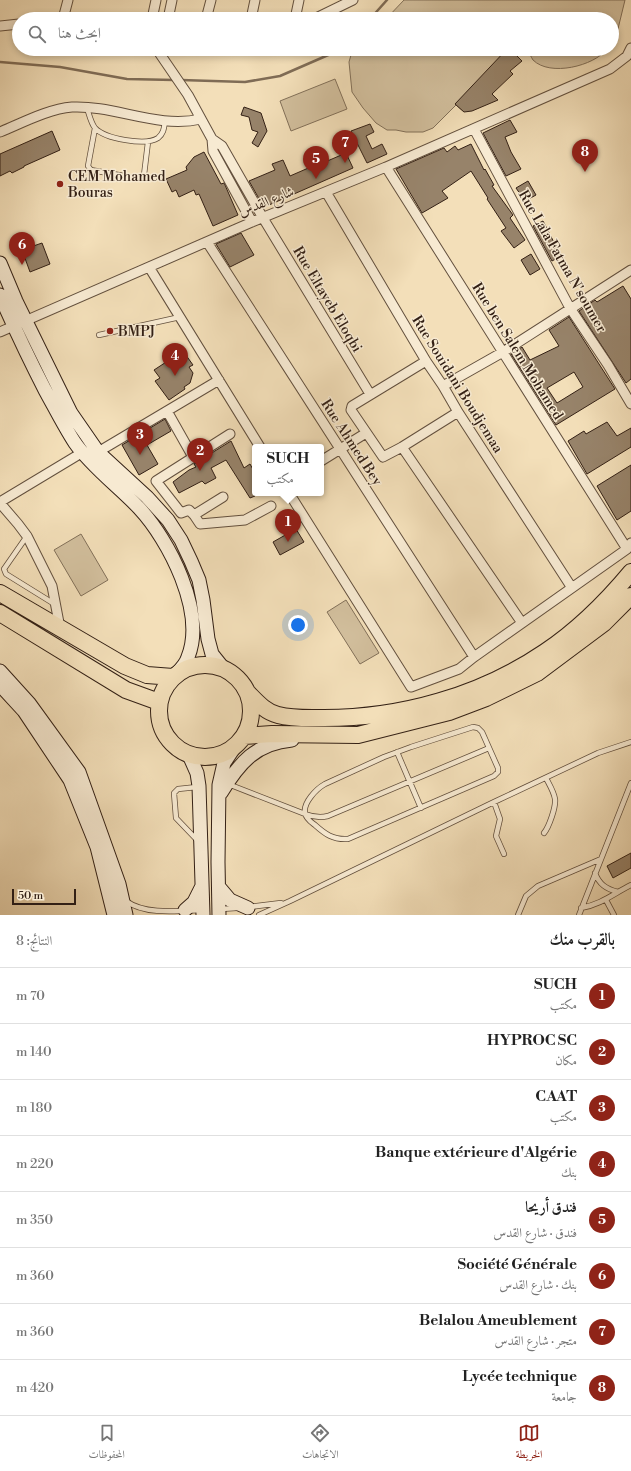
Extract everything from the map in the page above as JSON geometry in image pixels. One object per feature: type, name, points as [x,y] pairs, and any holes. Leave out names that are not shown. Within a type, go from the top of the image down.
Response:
[{"type":"highway","points":[[631,572],[600,608],[546,652],[518,669],[483,686],[446,700],[383,714],[345,718],[308,718],[278,715],[262,708],[234,675],[224,669],[212,665],[200,665],[187,668],[175,675],[162,692],[159,702],[158,715],[161,728],[168,740],[177,749],[189,755],[204,758],[220,755],[239,742],[272,734],[358,735],[449,712],[486,698],[537,673],[604,623],[631,596]]},
{"type":"highway","points":[[0,593],[132,669],[147,675],[175,675]]},
{"type":"highway","points":[[0,613],[126,690],[159,702]]},
{"type":"highway","points":[[239,742],[250,722],[251,707],[247,692]]},
{"type":"main road","points":[[0,263],[37,374],[62,422],[83,452],[140,508],[159,533],[180,572],[186,590],[192,627],[191,647],[185,664],[175,675]]},
{"type":"main road","points":[[0,294],[19,323],[71,413],[98,452],[133,483],[168,520],[199,580],[208,639],[212,654],[224,669]]},
{"type":"main road","points":[[125,494],[133,483]]},
{"type":"main road","points":[[0,671],[29,703],[79,772],[123,898],[118,915]]},
{"type":"main road","points":[[0,685],[24,711],[70,780],[97,847],[118,915]]},
{"type":"main road","points":[[219,796],[241,764],[251,754],[264,746],[279,741],[358,735]]},
{"type":"main road","points":[[189,755],[197,773],[199,786],[203,912],[219,912],[219,785],[224,763],[239,742]]},
{"type":"main road","points":[[201,862],[218,862]]},
{"type":"main road","points":[[185,910],[197,897],[202,886]]},
{"type":"main road","points":[[219,887],[230,900],[248,908]]},
{"type":"street","points":[[64,12],[68,0]]},
{"type":"street","points":[[153,12],[156,0]]},
{"type":"street","points":[[169,12],[172,0]]},
{"type":"street","points":[[208,12],[211,0]]},
{"type":"street","points":[[252,12],[255,0]]},
{"type":"street","points":[[296,12],[299,0]]},
{"type":"street","points":[[328,12],[353,0]]},
{"type":"street","points":[[0,26],[12,25]]},
{"type":"street","points":[[630,59],[631,48]]},
{"type":"street","points":[[162,56],[188,94],[212,139],[213,151],[252,222]]},
{"type":"street","name":"شارع القدس","points":[[0,332],[149,266],[474,129],[610,70],[630,59]]},
{"type":"street","points":[[0,132],[55,110],[72,107],[87,108],[165,121],[191,122],[201,119]]},
{"type":"street","name":"Rue Lala Fatma N'soumer","points":[[474,129],[570,308],[608,365],[631,404]]},
{"type":"street","name":"Rue Eltayeb Eloqbi","points":[[212,139],[222,146],[263,218],[370,394]]},
{"type":"street","name":"Rue ben Salem Mohamed","points":[[386,167],[503,352],[629,546]]},
{"type":"street","name":"Rue Souidani Boudjemaa","points":[[326,192],[426,362],[443,386],[458,412],[572,588]]},
{"type":"street","name":"Rue Ahmed Bey","points":[[207,242],[474,657]]},
{"type":"street","points":[[149,266],[258,444]]},
{"type":"street","points":[[443,386],[503,352],[631,270]]},
{"type":"street","points":[[426,362],[370,394],[351,408],[366,433],[383,457],[402,447],[458,412]]},
{"type":"street","points":[[98,452],[218,380]]},
{"type":"street","points":[[167,411],[193,457]]},
{"type":"street","points":[[324,459],[366,433]]},
{"type":"street","points":[[230,434],[156,481],[181,513],[189,510],[200,524],[245,520],[271,506]]},
{"type":"street","points":[[402,447],[522,623]]},
{"type":"street","points":[[60,628],[52,586],[27,536],[0,502],[83,452]]},
{"type":"street","points":[[291,496],[411,687],[459,669],[629,546]]},
{"type":"street","points":[[194,516],[223,497]]},
{"type":"lane","points":[[87,108],[90,119],[95,128],[103,134],[125,140],[148,142],[157,138],[164,132],[165,121]]},
{"type":"lane","points":[[95,128],[88,166],[91,170],[141,179],[144,175],[148,142]]},
{"type":"lane","points":[[99,335],[180,318]]},
{"type":"lane","points":[[27,536],[4,568],[4,571],[6,574],[56,605]]},
{"type":"lane","points":[[473,727],[478,728],[482,732],[489,748],[498,768],[498,772],[495,775],[354,837],[342,839],[324,834],[306,818],[306,804],[321,786],[397,752],[473,727]]},
{"type":"lane","points":[[259,915],[598,753],[631,742]]},
{"type":"lane","points":[[226,784],[312,817],[324,817],[489,748]]},
{"type":"lane","points":[[397,752],[420,808]]},
{"type":"lane","points":[[544,833],[555,802],[546,778]]},
{"type":"lane","points":[[579,915],[631,783]]},
{"type":"lane","points":[[199,786],[178,789],[174,793],[176,818],[200,844]]},
{"type":"lane","points":[[494,802],[500,819],[496,836],[504,854]]},
{"type":"lane","points":[[518,915],[526,896],[531,890],[601,859]]},
{"type":"lane","points":[[595,873],[602,885],[609,890],[618,892]]},
{"type":"lane","points":[[581,908],[606,900],[631,885]]},
{"type":"lane","points":[[123,898],[132,906],[143,911],[185,910],[203,912]]},
{"type":"lane","points":[[606,900],[614,915]]},
{"type":"lane","points":[[219,912],[269,906],[290,901]]},
{"type":"shaded area","points":[[404,0],[625,0],[619,25],[619,12],[393,12]]},
{"type":"shaded area","points":[[351,56],[516,57],[463,111],[456,105],[433,128],[423,132],[387,130],[376,123],[352,92],[349,62]]},
{"type":"shaded area","points":[[531,56],[599,56],[582,64],[560,68],[550,68],[533,60]]},
{"type":"shaded area","points":[[335,79],[347,109],[291,131],[280,101]]},
{"type":"shaded area","points":[[81,534],[108,580],[81,596],[54,550]]},
{"type":"shaded area","points":[[346,600],[379,653],[360,664],[327,612]]},
{"type":"building","points":[[500,56],[517,56],[522,61],[510,71],[513,74],[492,94],[498,100],[472,111],[464,112],[455,104]]},
{"type":"building","points":[[244,107],[261,113],[267,131],[258,147],[252,143],[258,132],[252,130],[249,117],[241,115]]},
{"type":"building","points":[[510,120],[517,132],[505,137],[511,152],[521,169],[506,176],[483,133]]},
{"type":"building","points":[[370,124],[374,132],[366,136],[372,149],[382,144],[387,154],[367,163],[351,131]]},
{"type":"building","points":[[52,131],[60,150],[12,173],[10,171],[0,176],[0,154]]},
{"type":"building","points":[[471,144],[484,170],[485,169],[494,185],[492,186],[513,215],[510,218],[525,240],[514,248],[501,231],[506,228],[471,171],[442,191],[448,198],[422,213],[396,169],[444,148],[447,152],[455,146],[458,150]]},
{"type":"building","points":[[204,152],[221,184],[224,183],[238,215],[213,226],[199,194],[196,195],[194,190],[179,197],[176,190],[172,192],[166,179],[187,170],[186,167],[194,157]]},
{"type":"building","points":[[346,153],[353,168],[269,205],[262,204],[249,181],[275,170],[272,164],[283,160],[290,176],[313,166],[315,170],[327,165],[325,162]]},
{"type":"building","points":[[528,181],[536,195],[525,201],[516,188]]},
{"type":"building","points":[[543,221],[561,256],[552,261],[533,226]]},
{"type":"building","points":[[241,233],[254,255],[230,267],[216,244]]},
{"type":"building","points":[[42,243],[50,264],[30,272],[22,250]]},
{"type":"building","points":[[531,254],[540,269],[530,275],[521,260]]},
{"type":"building","points":[[623,286],[631,299],[631,379],[626,383],[579,311],[595,300],[597,302]]},
{"type":"building","points":[[569,317],[615,389],[556,425],[511,354],[522,347],[530,360],[559,346],[549,330]],"holes":[[[574,372],[583,387],[557,403],[547,388]]]},
{"type":"building","points":[[183,351],[193,365],[189,367],[193,373],[190,383],[184,387],[185,389],[169,400],[155,381],[160,378],[154,370]]},
{"type":"building","points":[[165,419],[171,431],[147,445],[158,464],[139,475],[122,445]]},
{"type":"building","points":[[607,422],[617,436],[631,428],[631,447],[587,474],[568,441],[584,431],[586,434]]},
{"type":"building","points":[[231,441],[244,468],[250,464],[252,468],[252,496],[255,496],[250,498],[226,460],[211,468],[216,478],[205,484],[202,481],[179,493],[173,482],[189,470],[196,467],[194,464]]},
{"type":"building","points":[[631,465],[631,511],[617,520],[597,486]]},
{"type":"building","points":[[296,529],[304,542],[280,555],[273,542]]},
{"type":"building","points":[[631,853],[631,868],[613,878],[607,866]]},
{"type":"waterway","points":[[376,12],[387,0]]},
{"type":"waterway","points":[[181,80],[245,82],[280,76],[326,56]]},
{"type":"waterway","points":[[0,62],[60,67],[127,79],[174,80]]},
{"type":"place","name":"Belalou Ameublement","points":[[345,163]]},
{"type":"place","name":"Lycée technique","points":[[585,172]]},
{"type":"place","name":"فندق أريحا","points":[[316,179]]},
{"type":"place","name":"CEM Mohamed Bouras","points":[[60,184]]},
{"type":"place","name":"Société Générale","points":[[22,265]]},
{"type":"place","name":"BMPJ","points":[[110,331]]},
{"type":"place","name":"Banque extérieure d'Algérie","points":[[175,376]]},
{"type":"place","name":"CAAT","points":[[140,455]]},
{"type":"place","name":"HYPROC SC","points":[[200,471]]},
{"type":"place","name":"SUCH","points":[[288,542]]}]
